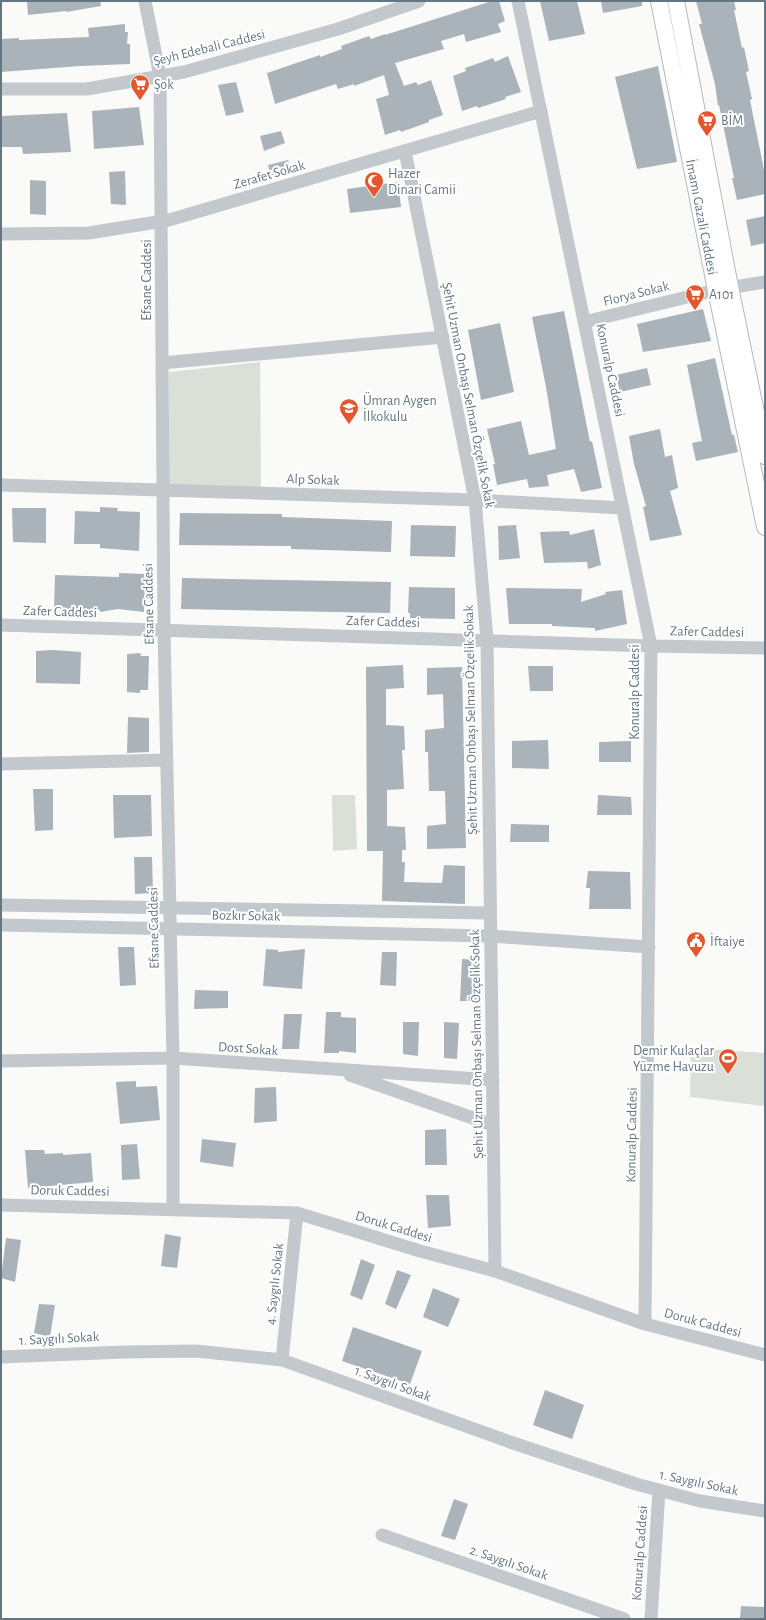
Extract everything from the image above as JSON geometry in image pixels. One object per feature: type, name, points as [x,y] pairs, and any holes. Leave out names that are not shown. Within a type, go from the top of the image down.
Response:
[{"type":"main road","name":"İmamı Gazali Caddesi","points":[[659,1],[723,289],[765,456]]},
{"type":"main road","name":"İmamı Gazali Caddesi","points":[[676,1],[723,289],[765,527]]},
{"type":"street","name":"Efsane Caddesi","points":[[145,1],[160,76],[162,490],[172,1058],[173,1208]]},
{"type":"street","name":"Şeyh Edebali Caddesi","points":[[1,89],[87,89],[184,72],[338,28],[419,1]]},
{"type":"street","name":"Konuralp Caddesi","points":[[518,1],[652,646],[645,1324]]},
{"type":"street","name":"Zerafet Sokak","points":[[1,234],[89,233],[161,222],[541,111]]},
{"type":"street","name":"Şehit Uzman Onbaşı Selman Özçelik Sokak","points":[[405,151],[475,500],[487,640],[489,913],[493,1080],[495,1271]]},
{"type":"street","name":"Florya Sokak","points":[[584,322],[723,289],[765,282]]},
{"type":"street","points":[[162,363],[442,337]]},
{"type":"street","name":"Alp Sokak","points":[[1,485],[475,500],[623,508]]},
{"type":"street","name":"Zafer Caddesi","points":[[1,625],[652,646],[765,648]]},
{"type":"street","points":[[1,764],[167,760]]},
{"type":"street","name":"Bozkır Sokak","points":[[1,905],[489,913]]},
{"type":"street","name":"Bozkır Sokak","points":[[1,925],[490,936],[649,947]]},
{"type":"street","name":"Dost Sokak","points":[[1,1061],[172,1058],[493,1080]]},
{"type":"street","points":[[334,1069],[493,1125]]},
{"type":"street","name":"Doruk Caddesi","points":[[1,1205],[297,1212],[420,1251],[495,1271],[645,1324],[765,1355]]},
{"type":"street","name":"4. Saygılı Sokak","points":[[282,1360],[297,1212]]},
{"type":"street","name":"1. Saygılı Sokak","points":[[1,1357],[196,1351],[282,1360],[503,1439],[636,1484],[700,1501],[765,1511]]},
{"type":"street","name":"Konuralp Caddesi","points":[[651,1619],[659,1490]]},
{"type":"street","name":"2. Saygılı Sokak","points":[[382,1535],[624,1619]]},
{"type":"shaded area","points":[[260,362],[261,488],[169,484],[169,372]]},
{"type":"shaded area","points":[[332,795],[355,795],[357,849],[333,851]]},
{"type":"shaded area","name":"Demir Kulaçlar Yüzme Havuzu","points":[[691,1048],[765,1053],[765,1106],[690,1097]]},
{"type":"building","points":[[27,1],[100,1],[101,6],[66,12],[28,15]]},
{"type":"building","points":[[492,1],[499,1],[505,21],[498,24],[501,32],[466,42],[464,34],[441,41],[444,49],[395,63],[404,86],[416,82],[418,85],[431,80],[443,115],[429,120],[429,122],[401,132],[400,130],[385,135],[376,99],[389,95],[384,75],[354,86],[354,84],[338,89],[336,84],[275,104],[267,73],[320,55],[320,57],[342,49],[341,46],[369,36],[371,39]]},
{"type":"building","points":[[540,1],[577,1],[585,34],[549,41]]},
{"type":"building","points":[[601,1],[642,1],[642,6],[603,13]]},
{"type":"building","points":[[696,1],[734,1],[736,10],[734,10],[742,48],[744,47],[749,71],[746,72],[765,175],[765,194],[737,200],[715,84],[699,24],[702,24]]},
{"type":"building","points":[[125,24],[125,32],[128,32],[127,44],[130,44],[130,64],[1,72],[1,39],[19,38],[19,40],[89,37],[88,28]]},
{"type":"building","points":[[508,56],[521,92],[505,97],[506,99],[478,108],[477,106],[462,111],[453,76],[466,71],[465,68],[493,58],[495,62]]},
{"type":"building","points":[[658,66],[677,162],[637,169],[615,77]]},
{"type":"building","points":[[236,82],[244,112],[226,116],[218,85]]},
{"type":"building","points":[[139,107],[144,145],[94,149],[92,111]]},
{"type":"building","points":[[67,113],[71,152],[23,154],[22,147],[1,147],[1,116]]},
{"type":"building","points":[[281,131],[285,143],[264,151],[260,136]]},
{"type":"building","points":[[288,160],[291,169],[271,176],[268,165]]},
{"type":"building","points":[[125,171],[126,205],[111,204],[109,172]]},
{"type":"building","points":[[30,180],[46,181],[46,215],[30,214]]},
{"type":"building","name":"Hazer Dinari Camii","points":[[398,182],[401,207],[350,213],[347,189]]},
{"type":"building","points":[[765,216],[765,243],[751,246],[746,220]]},
{"type":"building","points":[[703,309],[711,341],[643,352],[637,324]]},
{"type":"building","points":[[564,311],[590,442],[592,441],[602,488],[581,492],[574,469],[547,475],[549,486],[529,488],[527,479],[497,485],[493,464],[495,464],[487,429],[521,421],[529,455],[556,449],[546,387],[532,317]]},
{"type":"building","points":[[500,323],[514,392],[481,400],[468,330]]},
{"type":"building","points":[[715,358],[732,435],[734,435],[738,452],[696,461],[692,443],[702,441],[687,365]]},
{"type":"building","points":[[647,368],[651,385],[620,392],[616,375]]},
{"type":"building","points":[[660,429],[665,457],[672,455],[678,488],[670,491],[682,535],[650,541],[643,507],[646,506],[634,464],[629,436]]},
{"type":"building","points":[[100,507],[118,508],[117,511],[140,512],[139,551],[100,548],[100,544],[74,544],[75,511],[100,512]]},
{"type":"building","points":[[12,508],[46,508],[46,543],[13,542]]},
{"type":"building","points":[[180,513],[282,514],[282,517],[392,521],[391,552],[291,549],[291,546],[179,545]]},
{"type":"building","points":[[411,525],[456,526],[455,557],[410,556]]},
{"type":"building","points":[[516,525],[520,558],[499,560],[498,526]]},
{"type":"building","points":[[594,529],[601,565],[588,569],[587,562],[544,563],[540,532],[569,531],[570,535]]},
{"type":"building","points":[[119,573],[145,574],[144,612],[118,609],[100,612],[100,610],[54,610],[55,575],[119,577]]},
{"type":"building","points":[[182,578],[391,582],[390,613],[181,609]]},
{"type":"building","points":[[409,587],[455,588],[455,619],[410,618],[410,613],[408,613]]},
{"type":"building","points":[[506,588],[582,589],[581,602],[606,594],[605,592],[622,590],[627,624],[595,631],[595,628],[552,626],[552,624],[509,624]]},
{"type":"building","points":[[53,650],[81,652],[80,684],[36,683],[36,651]]},
{"type":"building","points":[[140,653],[141,656],[149,656],[148,690],[140,690],[140,693],[127,692],[127,654]]},
{"type":"building","points":[[403,665],[404,688],[386,689],[386,725],[404,726],[405,750],[402,750],[404,789],[387,790],[387,826],[405,827],[406,850],[402,850],[402,862],[405,862],[404,882],[442,883],[444,865],[465,866],[465,904],[382,901],[383,851],[367,851],[366,667]]},
{"type":"building","points":[[528,666],[553,666],[553,691],[530,691]]},
{"type":"building","points":[[462,667],[466,848],[427,849],[427,826],[446,824],[445,791],[429,791],[428,752],[425,752],[425,730],[444,728],[443,694],[427,695],[427,668]]},
{"type":"building","points":[[128,717],[149,718],[149,752],[127,753]]},
{"type":"building","points":[[548,740],[549,769],[512,768],[512,741]]},
{"type":"building","points":[[631,741],[631,762],[599,762],[599,742]]},
{"type":"building","points":[[33,789],[53,789],[53,830],[35,831]]},
{"type":"building","points":[[113,795],[151,795],[152,836],[114,838]]},
{"type":"building","points":[[598,795],[631,797],[632,815],[597,815]]},
{"type":"building","points":[[511,824],[549,825],[549,842],[510,842]]},
{"type":"building","points":[[134,857],[152,857],[153,893],[135,894]]},
{"type":"building","points":[[588,871],[630,872],[631,909],[589,909],[590,888],[586,888]]},
{"type":"building","points":[[118,947],[134,947],[136,985],[120,986]]},
{"type":"building","points":[[266,949],[278,950],[278,952],[305,949],[302,989],[263,986]]},
{"type":"building","points":[[382,952],[397,952],[396,986],[380,985]]},
{"type":"building","points":[[462,959],[480,960],[478,1001],[460,1001]]},
{"type":"building","points":[[195,990],[228,991],[228,1008],[194,1009]]},
{"type":"building","points":[[326,1012],[341,1012],[341,1017],[356,1018],[356,1053],[339,1051],[339,1053],[324,1053]]},
{"type":"building","points":[[284,1014],[302,1014],[299,1049],[282,1049]]},
{"type":"building","points":[[403,1022],[419,1022],[418,1056],[403,1054]]},
{"type":"building","points":[[444,1022],[459,1023],[457,1059],[444,1058]]},
{"type":"building","points":[[136,1081],[136,1087],[157,1086],[160,1120],[120,1124],[116,1082]]},
{"type":"building","points":[[276,1087],[277,1121],[254,1123],[255,1088]]},
{"type":"building","points":[[446,1129],[447,1165],[425,1165],[425,1130]]},
{"type":"building","points":[[202,1139],[236,1143],[233,1167],[200,1162]]},
{"type":"building","points":[[137,1144],[140,1179],[122,1180],[121,1145]]},
{"type":"building","points":[[25,1150],[44,1150],[45,1154],[63,1153],[63,1155],[91,1153],[93,1182],[28,1188]]},
{"type":"building","points":[[426,1195],[449,1195],[451,1226],[428,1228]]},
{"type":"building","points":[[165,1234],[181,1237],[177,1268],[161,1266]]},
{"type":"building","points":[[6,1238],[21,1240],[15,1282],[1,1278]]},
{"type":"building","points":[[361,1259],[375,1265],[362,1300],[350,1295]]},
{"type":"building","points":[[397,1270],[411,1275],[396,1309],[385,1304]]},
{"type":"building","points":[[433,1288],[460,1299],[448,1327],[423,1317]]},
{"type":"building","points":[[39,1304],[55,1305],[50,1337],[34,1333]]},
{"type":"building","points":[[353,1327],[422,1351],[410,1384],[342,1361]]},
{"type":"building","points":[[545,1390],[584,1405],[572,1439],[533,1425]]},
{"type":"building","points":[[454,1499],[468,1504],[455,1540],[441,1536]]},
{"type":"building","points":[[741,1606],[765,1607],[765,1619],[740,1619]]},
{"type":"place","name":"Şok","points":[[140,101]]},
{"type":"place","name":"BİM","points":[[707,137]]},
{"type":"place","name":"Hazer Dinari Camii","points":[[374,198]]},
{"type":"place","name":"A101","points":[[695,311]]},
{"type":"place","name":"Ümran Aygen İlkokulu","points":[[349,425]]},
{"type":"place","name":"İftaiye","points":[[696,958]]},
{"type":"place","name":"Demir Kulaçlar Yüzme Havuzu","points":[[728,1075]]}]
